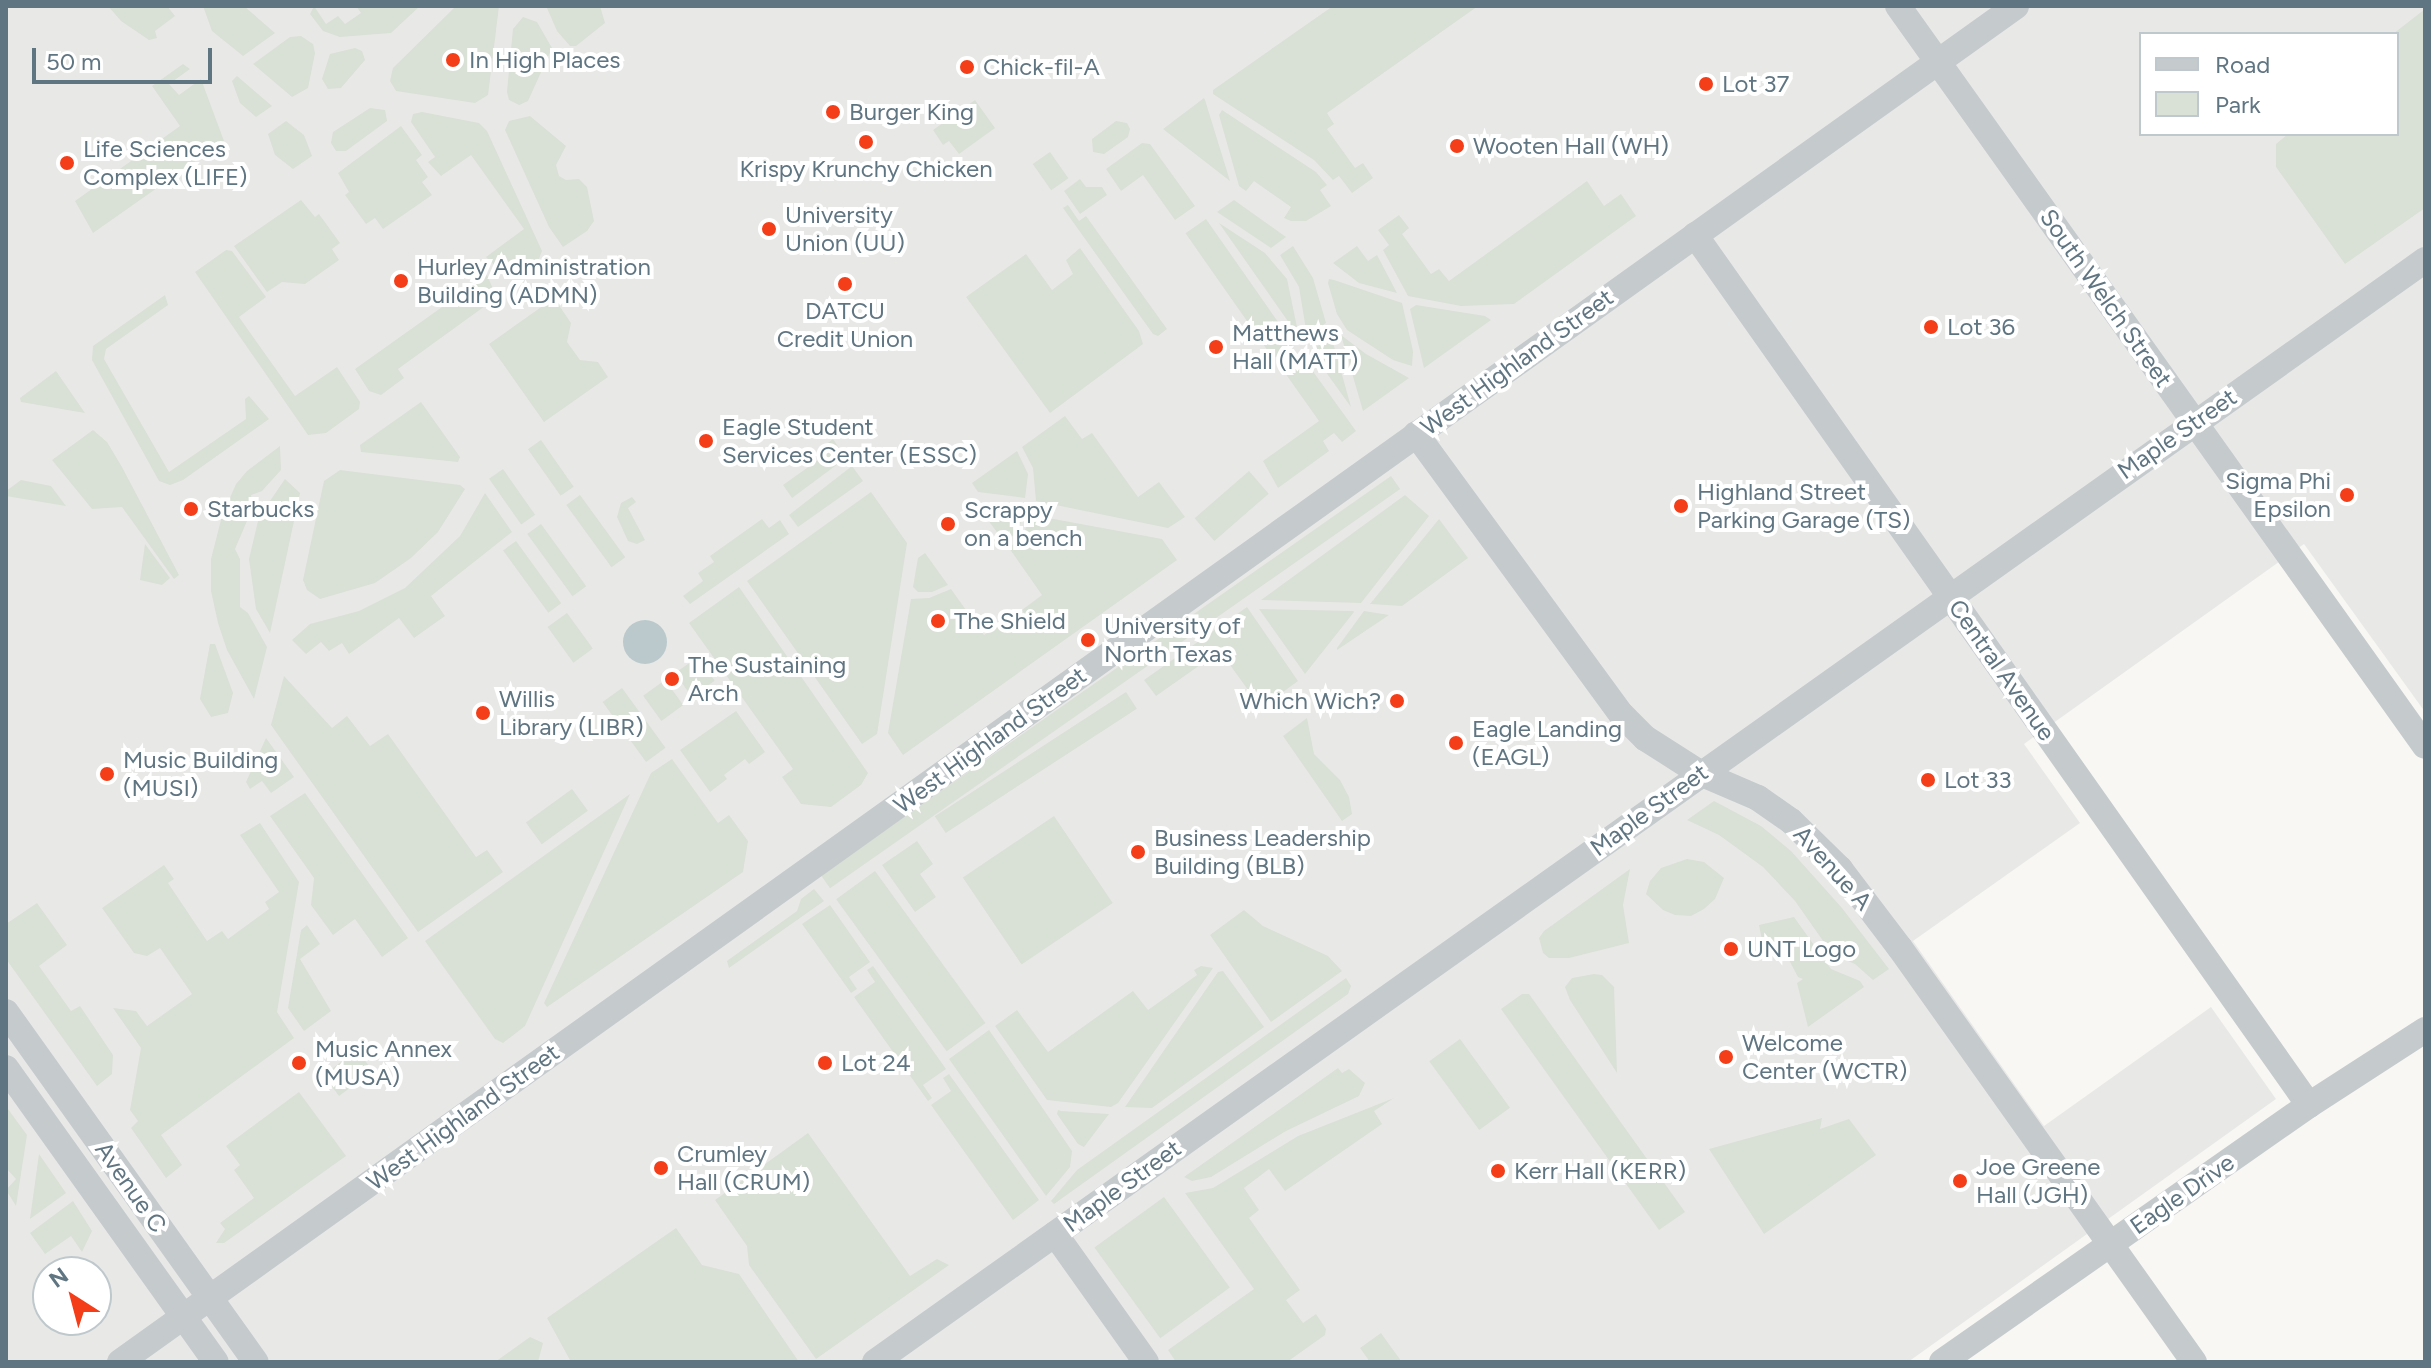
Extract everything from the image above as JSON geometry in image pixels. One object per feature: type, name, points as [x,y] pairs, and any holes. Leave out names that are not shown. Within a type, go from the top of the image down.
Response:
[{"type":"street","name":"South Welch Street","points":[[1898,6],[2425,746]]},
{"type":"street","name":"West Highland Street","points":[[120,1362],[2016,6]]},
{"type":"street","name":"Central Avenue","points":[[1695,235],[2309,1105]]},
{"type":"street","name":"Maple Street","points":[[875,1362],[2425,260]]},
{"type":"street","name":"Avenue A","points":[[1416,434],[1622,715],[1645,738],[1700,773],[1758,798],[1791,821],[1840,869],[2194,1362]]},
{"type":"street","name":"Avenue C","points":[[6,1012],[256,1362]]},
{"type":"street","name":"Eagle Drive","points":[[1942,1362],[2309,1105],[2425,1030]]},
{"type":"street","name":"Avenue C","points":[[6,1068],[216,1362]]},
{"type":"street","points":[[1055,1234],[1146,1362]]},
{"type":"shaded area","name":"University of North Texas","points":[[6,6],[2425,6],[2425,712],[2304,544],[2024,744],[2080,823],[1913,941],[2044,1126],[2211,1007],[2276,1099],[1908,1362],[6,1362]]},
{"type":"shaded area","points":[[645,620],[660,627],[667,642],[660,657],[645,664],[630,657],[623,642],[630,627]]},
{"type":"green space","points":[[108,6],[167,6],[175,16],[155,31],[157,38],[149,40],[121,21]]},
{"type":"green space","points":[[203,6],[244,6],[275,33],[243,56],[212,31]]},
{"type":"green space","points":[[314,6],[326,24],[338,16],[345,24],[361,13],[356,6],[420,6],[391,33],[340,37],[323,31],[310,14]]},
{"type":"green space","points":[[456,6],[499,6],[488,95],[475,103],[396,91],[390,81],[393,68]]},
{"type":"green space","points":[[600,6],[605,23],[576,46],[570,46],[557,31],[547,8]]},
{"type":"green space","points":[[1333,6],[1478,6],[1327,113],[1334,124],[1327,129],[1355,168],[1363,163],[1373,178],[1352,193],[1339,176],[1333,180],[1314,160],[1213,94],[1213,90]]},
{"type":"green space","points":[[2425,9],[2425,208],[2345,264],[2276,167],[2276,144],[2286,136],[2399,136],[2399,32],[2396,32]]},
{"type":"green space","points":[[523,17],[537,22],[552,48],[528,101],[519,105],[509,100],[507,92],[513,29]]},
{"type":"green space","points":[[301,36],[313,44],[315,53],[308,88],[292,97],[253,64],[290,37]]},
{"type":"green space","points":[[355,48],[362,51],[365,60],[341,88],[328,89],[322,79],[330,54]]},
{"type":"green space","points":[[183,64],[190,69],[169,84],[179,95],[201,79],[224,141],[93,233],[75,201],[180,126],[152,86]]},
{"type":"green space","points":[[237,76],[272,106],[256,117],[240,103],[232,81]]},
{"type":"green space","points":[[975,100],[995,128],[959,154],[949,141],[943,145],[933,130]]},
{"type":"green space","points":[[1205,100],[1230,181],[1163,129]]},
{"type":"green space","points":[[370,108],[385,110],[387,121],[346,151],[336,151],[331,143],[333,132]]},
{"type":"green space","points":[[1222,110],[1316,172],[1327,185],[1320,190],[1331,206],[1306,221],[1291,221],[1284,218],[1291,207],[1254,181],[1246,191],[1239,186],[1219,115]]},
{"type":"green space","points":[[422,112],[479,123],[487,131],[542,251],[535,269],[516,279],[508,278],[486,257],[524,229],[471,155],[441,176],[428,162],[435,157],[411,122],[413,114]]},
{"type":"green space","points":[[530,116],[566,146],[556,165],[559,176],[566,180],[579,179],[587,187],[594,221],[587,231],[563,247],[549,227],[505,130],[509,121]]},
{"type":"green space","points":[[286,121],[304,135],[312,156],[293,169],[275,155],[268,134]]},
{"type":"green space","points":[[1116,121],[1127,123],[1130,129],[1128,137],[1104,154],[1093,152],[1092,139]]},
{"type":"green space","points":[[401,126],[422,155],[416,160],[428,177],[422,182],[432,195],[383,229],[375,218],[366,224],[345,195],[349,192],[338,173]]},
{"type":"green space","points":[[1142,143],[1150,144],[1195,206],[1175,220],[1143,175],[1121,191],[1106,169]]},
{"type":"green space","points":[[1050,152],[1068,178],[1051,190],[1033,164]]},
{"type":"green space","points":[[1080,179],[1086,187],[1102,187],[1107,195],[1080,214],[1064,191]]},
{"type":"green space","points":[[1587,181],[1604,206],[1621,194],[1636,216],[1514,304],[1461,306],[1408,296],[1383,250],[1389,245],[1378,230],[1399,215],[1409,228],[1402,234],[1431,274],[1439,269],[1449,281]]},
{"type":"green space","points":[[301,200],[315,217],[319,214],[340,243],[332,249],[339,260],[305,284],[282,282],[267,292],[234,246]]},
{"type":"green space","points":[[1234,200],[1286,237],[1271,248],[1217,212]]},
{"type":"green space","points":[[1068,205],[1079,221],[1086,216],[1167,329],[1158,336],[1153,334],[1063,208]]},
{"type":"green space","points":[[1206,219],[1294,344],[1273,359],[1186,233]]},
{"type":"green space","points":[[1219,223],[1265,253],[1287,279],[1299,337]]},
{"type":"green space","points":[[1293,246],[1313,278],[1326,323],[1307,336],[1299,287],[1280,255]]},
{"type":"green space","points":[[1357,246],[1368,261],[1377,255],[1397,293],[1359,283],[1333,263]]},
{"type":"green space","points":[[1080,248],[1139,331],[1143,344],[1050,413],[966,297],[1026,254],[1052,290],[1073,274],[1066,260]]},
{"type":"green space","points":[[226,250],[232,251],[266,297],[239,317],[295,396],[337,367],[360,402],[359,409],[326,433],[308,435],[195,272]]},
{"type":"green space","points":[[487,275],[494,291],[485,306],[398,369],[404,378],[381,395],[369,391],[355,369]]},
{"type":"green space","points":[[1329,279],[1402,303],[1413,351],[1412,366],[1393,360],[1347,330],[1337,314],[1328,283]]},
{"type":"green space","points":[[165,295],[168,305],[106,349],[104,359],[169,472],[246,419],[245,399],[249,396],[269,419],[183,480],[170,485],[159,481],[92,360],[93,346]]},
{"type":"green space","points":[[554,298],[571,323],[567,342],[580,360],[598,362],[608,377],[544,422],[489,344]]},
{"type":"green space","points":[[1416,305],[1485,316],[1491,320],[1424,368],[1410,309]]},
{"type":"green space","points":[[1341,335],[1366,354],[1409,378],[1363,411]]},
{"type":"green space","points":[[1331,340],[1351,407],[1315,357],[1317,346]]},
{"type":"green space","points":[[1304,359],[1356,431],[1342,442],[1334,433],[1323,441],[1329,451],[1278,488],[1263,461],[1319,421],[1285,373]]},
{"type":"green space","points":[[56,371],[85,413],[21,402],[20,398]]},
{"type":"green space","points":[[421,402],[460,457],[458,462],[361,452],[360,445]]},
{"type":"green space","points":[[1065,416],[1082,439],[1092,433],[1138,497],[1159,482],[1185,517],[1168,528],[1036,501],[1033,468],[1022,447]]},
{"type":"green space","points":[[93,430],[107,442],[122,467],[179,575],[174,579],[122,507],[92,509],[52,460]]},
{"type":"green space","points":[[833,439],[846,458],[792,498],[783,485],[828,453],[824,446]]},
{"type":"green space","points":[[541,440],[574,487],[561,496],[528,449]]},
{"type":"green space","points":[[280,446],[281,470],[262,491],[251,495],[253,507],[235,549],[240,559],[240,607],[248,613],[267,647],[254,699],[227,650],[218,623],[211,591],[211,559],[222,516],[236,484],[247,471]]},
{"type":"green space","points":[[1017,451],[1028,474],[1025,498],[978,492],[972,483]]},
{"type":"green space","points":[[852,466],[863,481],[798,527],[789,515]]},
{"type":"green space","points":[[503,469],[535,515],[521,525],[489,479]]},
{"type":"green space","points":[[340,470],[460,485],[465,489],[438,532],[411,558],[375,583],[320,599],[307,590],[303,580],[324,481]]},
{"type":"green space","points":[[1249,471],[1269,494],[1214,541],[1195,518]]},
{"type":"green space","points":[[1391,476],[1400,489],[830,888],[821,875]]},
{"type":"green space","points":[[285,479],[300,493],[270,633],[256,609],[249,559],[259,517]]},
{"type":"green space","points":[[21,480],[51,486],[66,506],[6,496],[6,491]]},
{"type":"green space","points":[[871,492],[907,543],[877,734],[862,744],[747,581]]},
{"type":"green space","points":[[485,493],[512,532],[431,596],[445,616],[414,638],[399,618],[349,654],[342,643],[329,651],[321,642],[306,654],[292,640],[310,624],[359,611],[405,588],[460,536]]},
{"type":"green space","points":[[580,495],[625,557],[612,567],[566,505]]},
{"type":"green space","points":[[1405,495],[1429,516],[1361,603],[1261,600]]},
{"type":"green space","points":[[632,497],[636,502],[628,508],[645,540],[637,544],[628,541],[617,517],[621,503]]},
{"type":"green space","points":[[989,507],[1017,511],[1022,516],[1019,530],[1005,543],[982,512]]},
{"type":"green space","points":[[1032,515],[1162,539],[1177,560],[903,755],[888,733],[911,599],[929,598],[951,589],[984,635],[1001,624],[1006,629],[1025,615],[1022,610],[1042,595],[1009,548],[1022,536]]},
{"type":"green space","points":[[762,519],[769,528],[780,520],[789,534],[690,604],[683,596],[703,581],[698,573],[714,562],[710,556]]},
{"type":"green space","points":[[1439,519],[1468,558],[1402,606],[1370,604]]},
{"type":"green space","points":[[541,524],[586,586],[573,596],[527,534]]},
{"type":"green space","points":[[516,541],[561,603],[548,613],[503,550]]},
{"type":"green space","points":[[145,544],[170,578],[162,585],[140,580]]},
{"type":"green space","points":[[925,553],[948,585],[932,592],[918,592],[913,587],[918,558]]},
{"type":"green space","points":[[739,587],[868,773],[861,785],[831,807],[801,804],[782,777],[793,769],[689,623]]},
{"type":"green space","points":[[1247,607],[1298,681],[1261,708],[1220,651],[1156,696],[1144,680]]},
{"type":"green space","points":[[1259,609],[1353,611],[1354,612],[1305,674]]},
{"type":"green space","points":[[1364,611],[1389,615],[1337,650],[1337,648]]},
{"type":"green space","points":[[567,613],[593,649],[573,663],[548,627]]},
{"type":"green space","points":[[210,644],[215,644],[233,693],[228,713],[211,717],[200,699]]},
{"type":"green space","points":[[698,657],[715,681],[692,697],[675,673]]},
{"type":"green space","points":[[284,676],[332,728],[347,716],[370,746],[388,734],[476,857],[487,850],[503,872],[418,932],[271,725]]},
{"type":"green space","points":[[665,680],[683,705],[661,721],[643,696]]},
{"type":"green space","points":[[622,688],[665,748],[646,762],[603,702]]},
{"type":"green space","points":[[1126,692],[1137,709],[946,833],[935,816]]},
{"type":"green space","points":[[736,711],[765,752],[749,764],[745,759],[724,775],[727,779],[710,792],[680,750]]},
{"type":"green space","points":[[1307,718],[1314,754],[1340,780],[1349,797],[1352,814],[1342,821],[1283,736]]},
{"type":"green space","points":[[266,738],[294,777],[271,793],[262,781],[250,789],[246,782]]},
{"type":"green space","points":[[672,759],[718,823],[729,815],[748,841],[743,872],[547,1007],[544,1003],[651,773]]},
{"type":"green space","points":[[572,789],[588,811],[542,844],[526,823]]},
{"type":"green space","points":[[305,793],[408,938],[382,957],[355,919],[333,935],[311,905],[314,878],[270,816]]},
{"type":"green space","points":[[630,794],[525,1026],[503,1043],[495,1039],[425,941]]},
{"type":"green space","points":[[1714,801],[1761,826],[1791,851],[1842,908],[1889,969],[1873,980],[1855,964],[1833,955],[1795,901],[1763,867],[1719,835],[1687,820]]},
{"type":"green space","points":[[1054,816],[1113,903],[1022,965],[963,878]]},
{"type":"green space","points":[[260,823],[299,882],[277,1012],[294,1038],[161,1135],[182,1165],[166,1178],[131,1128],[138,1121],[130,1110],[141,1048],[113,1008],[136,1011],[147,1026],[192,994],[160,948],[147,956],[134,953],[102,908],[164,865],[174,879],[168,883],[207,941],[222,931],[228,939],[269,909],[265,902],[279,892],[240,835]]},
{"type":"green space","points":[[917,841],[933,864],[920,874],[936,897],[915,912],[882,865]]},
{"type":"green space","points":[[1687,859],[1704,862],[1724,878],[1715,899],[1704,909],[1691,916],[1675,915],[1663,910],[1646,894],[1650,881],[1661,868]]},
{"type":"green space","points":[[1630,869],[1623,905],[1629,943],[1569,958],[1549,958],[1543,953],[1539,938],[1544,931]]},
{"type":"green space","points":[[875,871],[986,1023],[947,1051],[836,899]]},
{"type":"green space","points":[[814,889],[824,901],[729,968],[727,961],[797,911],[801,899]]},
{"type":"green space","points":[[37,903],[67,945],[39,966],[71,1011],[80,1006],[113,1055],[112,1074],[97,1086],[6,959],[6,924]]},
{"type":"green space","points":[[830,905],[870,962],[849,977],[857,989],[851,993],[802,924]]},
{"type":"green space","points":[[1244,910],[1263,926],[1328,956],[1342,971],[1271,1022],[1210,935]]},
{"type":"green space","points":[[1794,917],[1831,969],[1860,981],[1864,987],[1808,1027],[1797,983],[1803,979],[1798,977],[1781,945],[1763,945],[1759,925]]},
{"type":"green space","points":[[307,925],[320,944],[300,959],[331,1011],[304,1031],[288,1008],[301,930]]},
{"type":"green space","points":[[873,966],[946,1069],[923,1085],[932,1098],[928,1101],[854,997],[875,982],[867,970]]},
{"type":"green space","points":[[1201,966],[1213,968],[1118,1103],[1111,1107],[1047,1100],[995,1026],[1017,1010],[1048,1052],[1133,991],[1148,1010],[1197,975],[1194,970]]},
{"type":"green space","points":[[1223,971],[1264,1027],[1152,1108],[1125,1107],[1218,972]]},
{"type":"green space","points":[[1602,975],[1614,987],[1617,1073],[1570,1000],[1565,987],[1572,978]]},
{"type":"green space","points":[[1346,978],[1351,986],[1348,994],[1054,1204],[1051,1201],[1077,1170]]},
{"type":"green space","points":[[1522,994],[1529,994],[1685,1212],[1659,1230],[1501,1009]]},
{"type":"green space","points":[[989,1030],[1072,1151],[1070,1167],[1046,1196],[949,1059]]},
{"type":"green space","points":[[1460,1039],[1510,1108],[1479,1130],[1429,1061]]},
{"type":"green space","points":[[357,1050],[373,1071],[339,1096],[323,1075]]},
{"type":"green space","points":[[1338,1068],[1342,1073],[1349,1069],[1365,1083],[1359,1096],[1286,1131],[1211,1177],[1192,1181],[1184,1177]]},
{"type":"green space","points":[[949,1074],[1039,1200],[1013,1220],[931,1105],[951,1091],[943,1078]]},
{"type":"green space","points":[[299,1092],[346,1156],[224,1243],[216,1243],[225,1229],[220,1223],[254,1198],[234,1170],[240,1165],[226,1146]]},
{"type":"green space","points":[[1394,1098],[1374,1111],[1382,1124],[1285,1191],[1269,1169],[1244,1188],[1259,1210],[1249,1218],[1300,1290],[1286,1300],[1303,1323],[1316,1314],[1326,1329],[1325,1335],[1287,1362],[1176,1362],[1168,1350],[1254,1289],[1185,1193],[1213,1188],[1298,1136]]},
{"type":"green space","points":[[8,1109],[27,1135],[16,1206],[6,1190],[16,1179],[6,1168]]},
{"type":"green space","points":[[1058,1110],[1109,1114],[1084,1147],[1078,1144],[1057,1114]]},
{"type":"green space","points":[[1822,1118],[1820,1129],[1849,1119],[1876,1155],[1764,1234],[1709,1149]]},
{"type":"green space","points":[[808,1133],[910,1276],[937,1259],[949,1265],[816,1359],[749,1265],[747,1246],[715,1200]]},
{"type":"green space","points":[[39,1154],[66,1193],[30,1219]]},
{"type":"green space","points":[[1164,1197],[1230,1288],[1160,1338],[1094,1248]]},
{"type":"green space","points":[[73,1201],[92,1231],[82,1252],[71,1236],[45,1254],[30,1233]]},
{"type":"green space","points":[[676,1228],[702,1265],[739,1274],[799,1362],[571,1362],[547,1318]]},
{"type":"green space","points":[[1381,1333],[1402,1362],[1370,1362],[1360,1348]]},
{"type":"green space","points":[[530,1337],[543,1343],[538,1362],[495,1362]]},
{"type":"place","name":"In High Places","points":[[453,60]]},
{"type":"place","name":"Chick-fil-A","points":[[967,67]]},
{"type":"place","name":"Lot 37","points":[[1706,84]]},
{"type":"place","name":"Burger King","points":[[833,112]]},
{"type":"place","name":"Krispy Krunchy Chicken","points":[[866,142]]},
{"type":"place","name":"Wooten Hall (WH)","points":[[1457,146]]},
{"type":"place","name":"Life Sciences Complex (LIFE)","points":[[67,163]]},
{"type":"place","name":"University Union (UU)","points":[[769,229]]},
{"type":"place","name":"Hurley Administration Building (ADMN)","points":[[401,281]]},
{"type":"place","name":"DATCU Credit Union","points":[[845,284]]},
{"type":"place","name":"Lot 36","points":[[1931,327]]},
{"type":"place","name":"Matthews Hall (MATT)","points":[[1216,347]]},
{"type":"place","name":"Eagle Student Services Center (ESSC)","points":[[706,441]]},
{"type":"place","name":"Sigma Phi Epsilon","points":[[2347,495]]},
{"type":"place","name":"Highland Street Parking Garage (TS)","points":[[1681,506]]},
{"type":"place","name":"Starbucks","points":[[191,509]]},
{"type":"place","name":"Scrappy on a bench","points":[[948,524]]},
{"type":"place","name":"The Shield","points":[[938,621]]},
{"type":"place","name":"University of North Texas","points":[[1088,640]]},
{"type":"place","name":"The Sustaining Arch","points":[[672,679]]},
{"type":"place","name":"Which Wich?","points":[[1397,701]]},
{"type":"place","name":"Willis Library (LIBR)","points":[[483,713]]},
{"type":"place","name":"Eagle Landing (EAGL)","points":[[1456,743]]},
{"type":"place","name":"Music Building (MUSI)","points":[[107,774]]},
{"type":"place","name":"Lot 33","points":[[1928,780]]},
{"type":"place","name":"Business Leadership Building (BLB)","points":[[1138,852]]},
{"type":"place","name":"UNT Logo","points":[[1731,949]]},
{"type":"place","name":"Welcome Center (WCTR)","points":[[1726,1057]]},
{"type":"place","name":"Music Annex (MUSA)","points":[[299,1063]]},
{"type":"place","name":"Lot 24","points":[[825,1063]]},
{"type":"place","name":"Crumley Hall (CRUM)","points":[[661,1168]]},
{"type":"place","name":"Kerr Hall (KERR)","points":[[1498,1171]]},
{"type":"place","name":"Joe Greene Hall (JGH)","points":[[1960,1181]]}]
